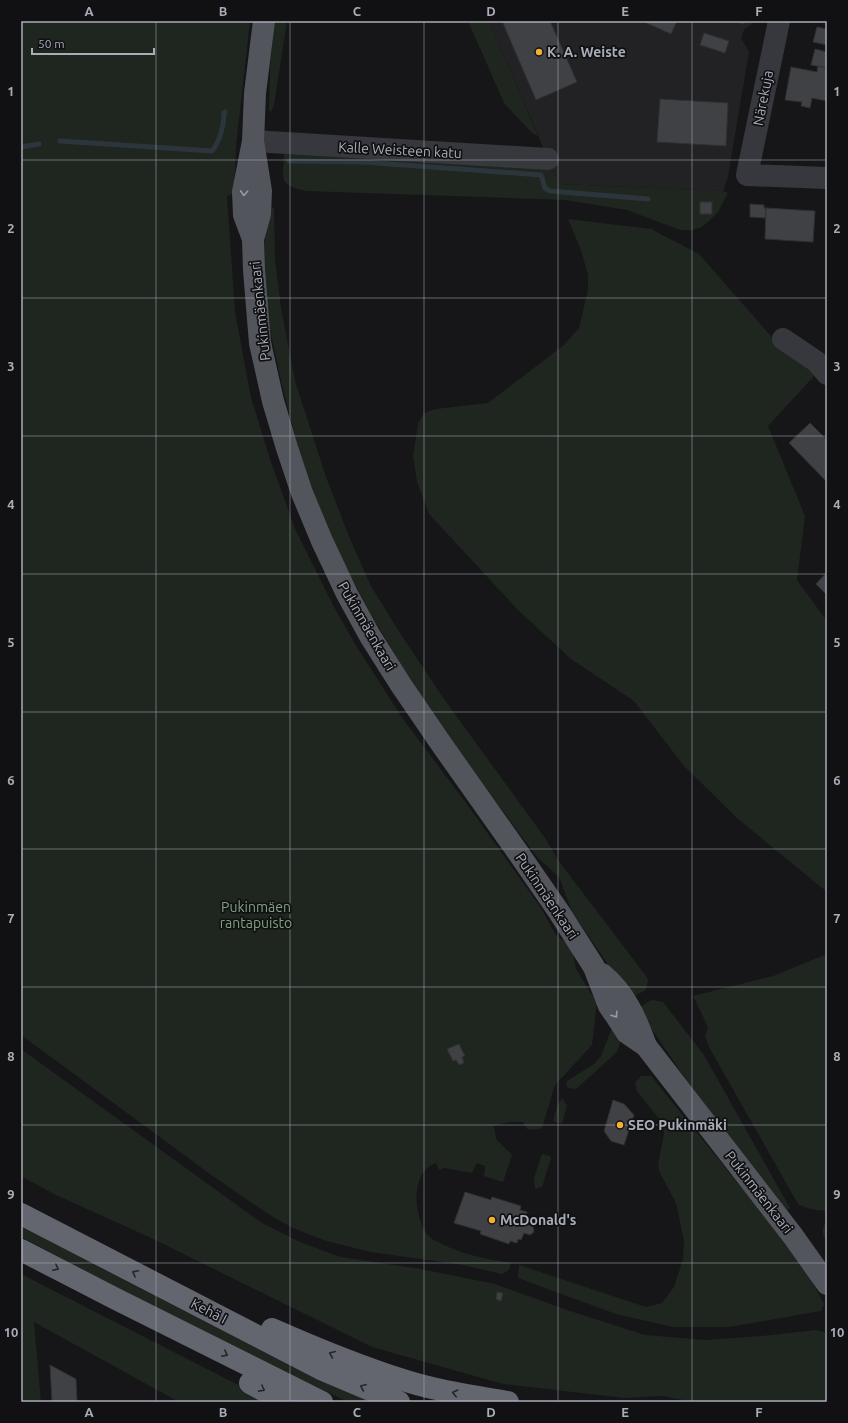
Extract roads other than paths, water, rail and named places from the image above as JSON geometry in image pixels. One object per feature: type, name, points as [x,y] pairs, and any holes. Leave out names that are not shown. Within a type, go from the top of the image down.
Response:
[{"type":"highway","name":"Kehä I","points":[[21,1214],[321,1369],[399,1402]]},
{"type":"highway","points":[[21,1250],[322,1402]]},
{"type":"highway","points":[[170,1292],[262,1325],[338,1357],[404,1381],[465,1395],[508,1402]]},
{"type":"highway","points":[[116,1299],[177,1345],[285,1402]]},
{"type":"main road","name":"Pukinmäenkaari","points":[[264,21],[255,93],[253,141],[244,192],[244,215],[253,239],[260,343],[273,401],[302,493],[331,561],[370,636],[401,685],[524,860],[594,966],[609,1006],[627,1033],[646,1046],[793,1236],[826,1284]]},
{"type":"street","name":"Närekuja","points":[[778,21],[747,175],[827,178]]},
{"type":"street","name":"Kalle Weisteen katu","points":[[253,141],[548,159]]},
{"type":"street","points":[[783,339],[817,362],[827,374]]},
{"type":"waterway","points":[[60,141],[212,151],[221,133],[225,112]]},
{"type":"waterway","points":[[21,147],[39,144]]},
{"type":"waterway","points":[[289,161],[363,162],[541,175],[545,188],[550,191],[648,199]]},
{"type":"place","name":"K. A. Weiste","points":[[539,52]]},
{"type":"place","name":"SEO Pukinmäki","points":[[620,1125]]},
{"type":"place","name":"McDonald's","points":[[492,1220]]},
{"type":"park label","name":"Pukinmäen rantapuisto","points":[[256,916]]}]
